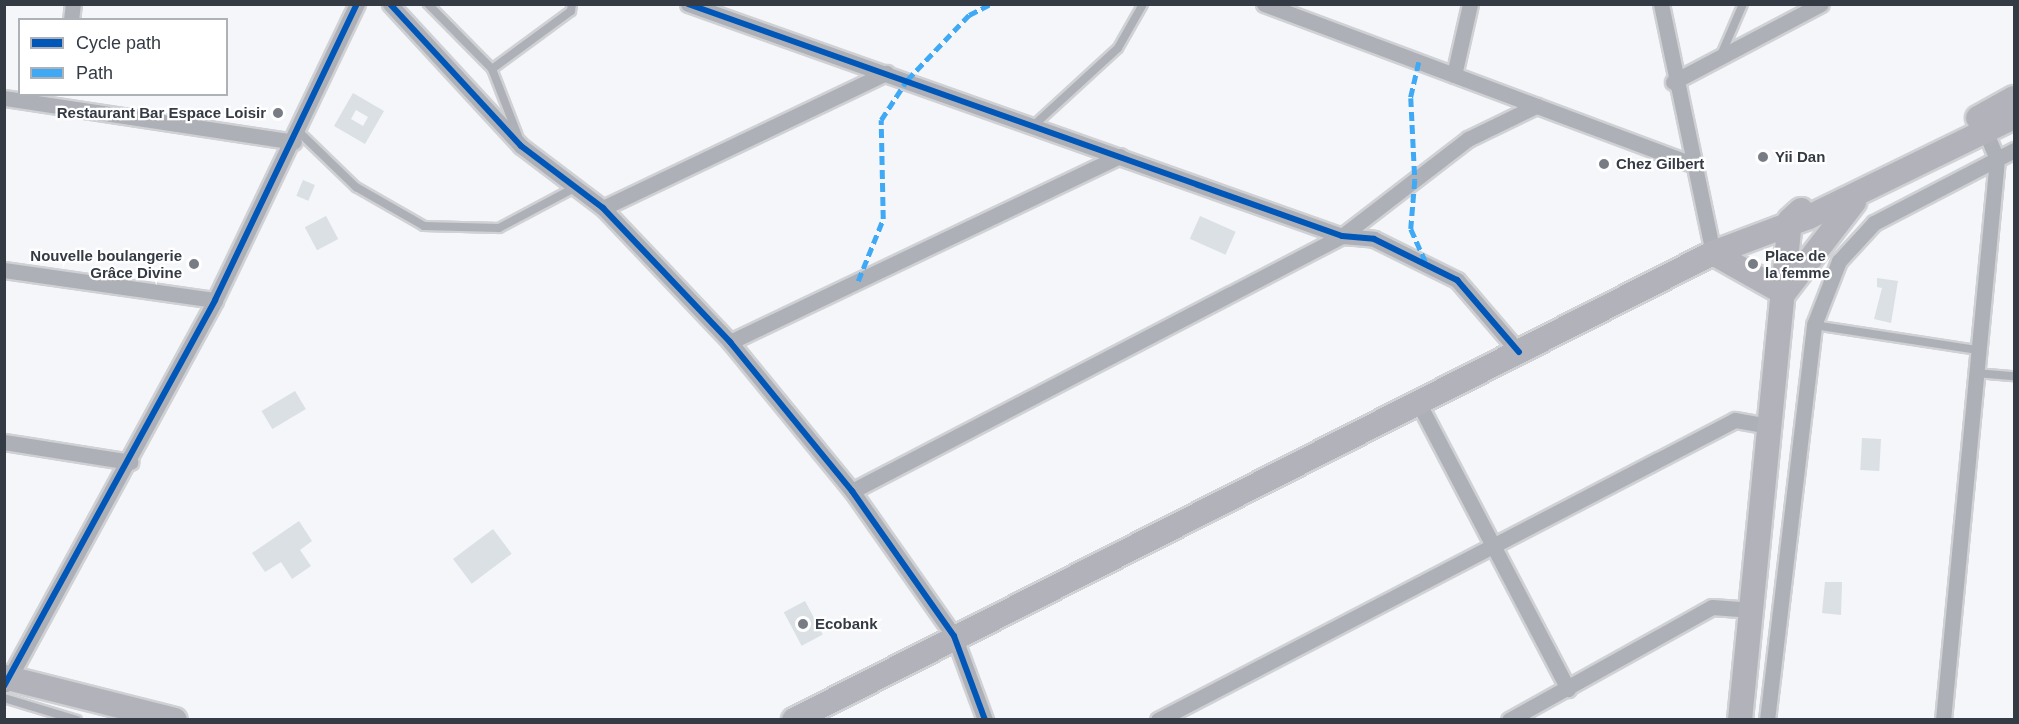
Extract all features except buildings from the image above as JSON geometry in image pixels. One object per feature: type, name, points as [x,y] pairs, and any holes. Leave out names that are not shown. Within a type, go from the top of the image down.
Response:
[{"type":"main road","points":[[794,720],[954,636],[1713,253],[1790,220],[1809,217],[1880,183],[1982,125],[2014,98]]},
{"type":"main road","points":[[1740,720],[1785,293],[1790,220],[1805,207],[1982,125],[2014,117]]},
{"type":"main road","points":[[1785,293],[1834,222],[1880,183]]},
{"type":"main road","points":[[1713,253],[1785,293]]},
{"type":"main road","points":[[6,685],[175,720]]},
{"type":"street","points":[[6,685],[130,462],[215,300],[296,136],[357,4]]},
{"type":"street","points":[[390,4],[521,146],[603,208],[730,342],[852,491],[954,636],[985,720]]},
{"type":"street","points":[[688,4],[1342,236],[1374,239],[1457,280],[1519,352]]},
{"type":"street","points":[[1454,75],[1470,4]]},
{"type":"street","points":[[1661,4],[1673,82],[1713,253]]},
{"type":"street","points":[[1673,82],[1821,4]]},
{"type":"street","points":[[1272,6],[1692,164]]},
{"type":"street","points":[[603,208],[886,73]]},
{"type":"street","points":[[4,98],[59,100],[296,136]]},
{"type":"street","points":[[852,491],[1342,236],[1468,140],[1536,106]]},
{"type":"street","points":[[1943,720],[1996,159],[1982,125]]},
{"type":"street","points":[[1767,720],[1814,325],[1839,261],[1874,223],[2014,150]]},
{"type":"street","points":[[730,342],[1120,156]]},
{"type":"street","points":[[4,270],[215,300]]},
{"type":"street","points":[[1418,402],[1568,689]]},
{"type":"street","points":[[1158,720],[1735,420],[1770,426]]},
{"type":"street","points":[[4,442],[130,462]]},
{"type":"street","points":[[1509,720],[1712,607],[1753,610]]},
{"type":"lane","points":[[428,4],[492,69],[521,146]]},
{"type":"lane","points":[[492,69],[571,11],[572,4]]},
{"type":"lane","points":[[1033,126],[1118,48],[1143,4]]},
{"type":"lane","points":[[1719,58],[1743,4]]},
{"type":"lane","points":[[296,136],[356,187],[424,226],[498,228],[577,187]]},
{"type":"lane","points":[[1814,325],[1978,350]]},
{"type":"lane","points":[[1976,373],[2014,376]]},
{"type":"lane","points":[[6,685],[77,720]]},
{"type":"marked path","points":[[858,281],[883,219],[881,120],[907,80],[969,15],[991,4]]},
{"type":"marked path","points":[[1419,62],[1411,98],[1415,180],[1411,229],[1427,265]]},
{"type":"cycle path","points":[[4,686],[215,300],[357,4]]},
{"type":"cycle path","points":[[390,4],[521,146],[603,208],[730,342],[852,491],[954,636],[985,720]]},
{"type":"cycle path","points":[[688,4],[1342,236],[1374,239],[1457,280],[1519,352]]},
{"type":"place","name":"Restaurant Bar Espace Loisir","points":[[278,113]]},
{"type":"place","name":"Yii Dan","points":[[1763,157]]},
{"type":"place","name":"Chez Gilbert","points":[[1604,164]]},
{"type":"place","name":"Nouvelle boulangerie Grâce Divine","points":[[194,264]]},
{"type":"place","name":"Place de la femme","points":[[1753,264]]},
{"type":"place","name":"Ecobank","points":[[803,624]]}]
